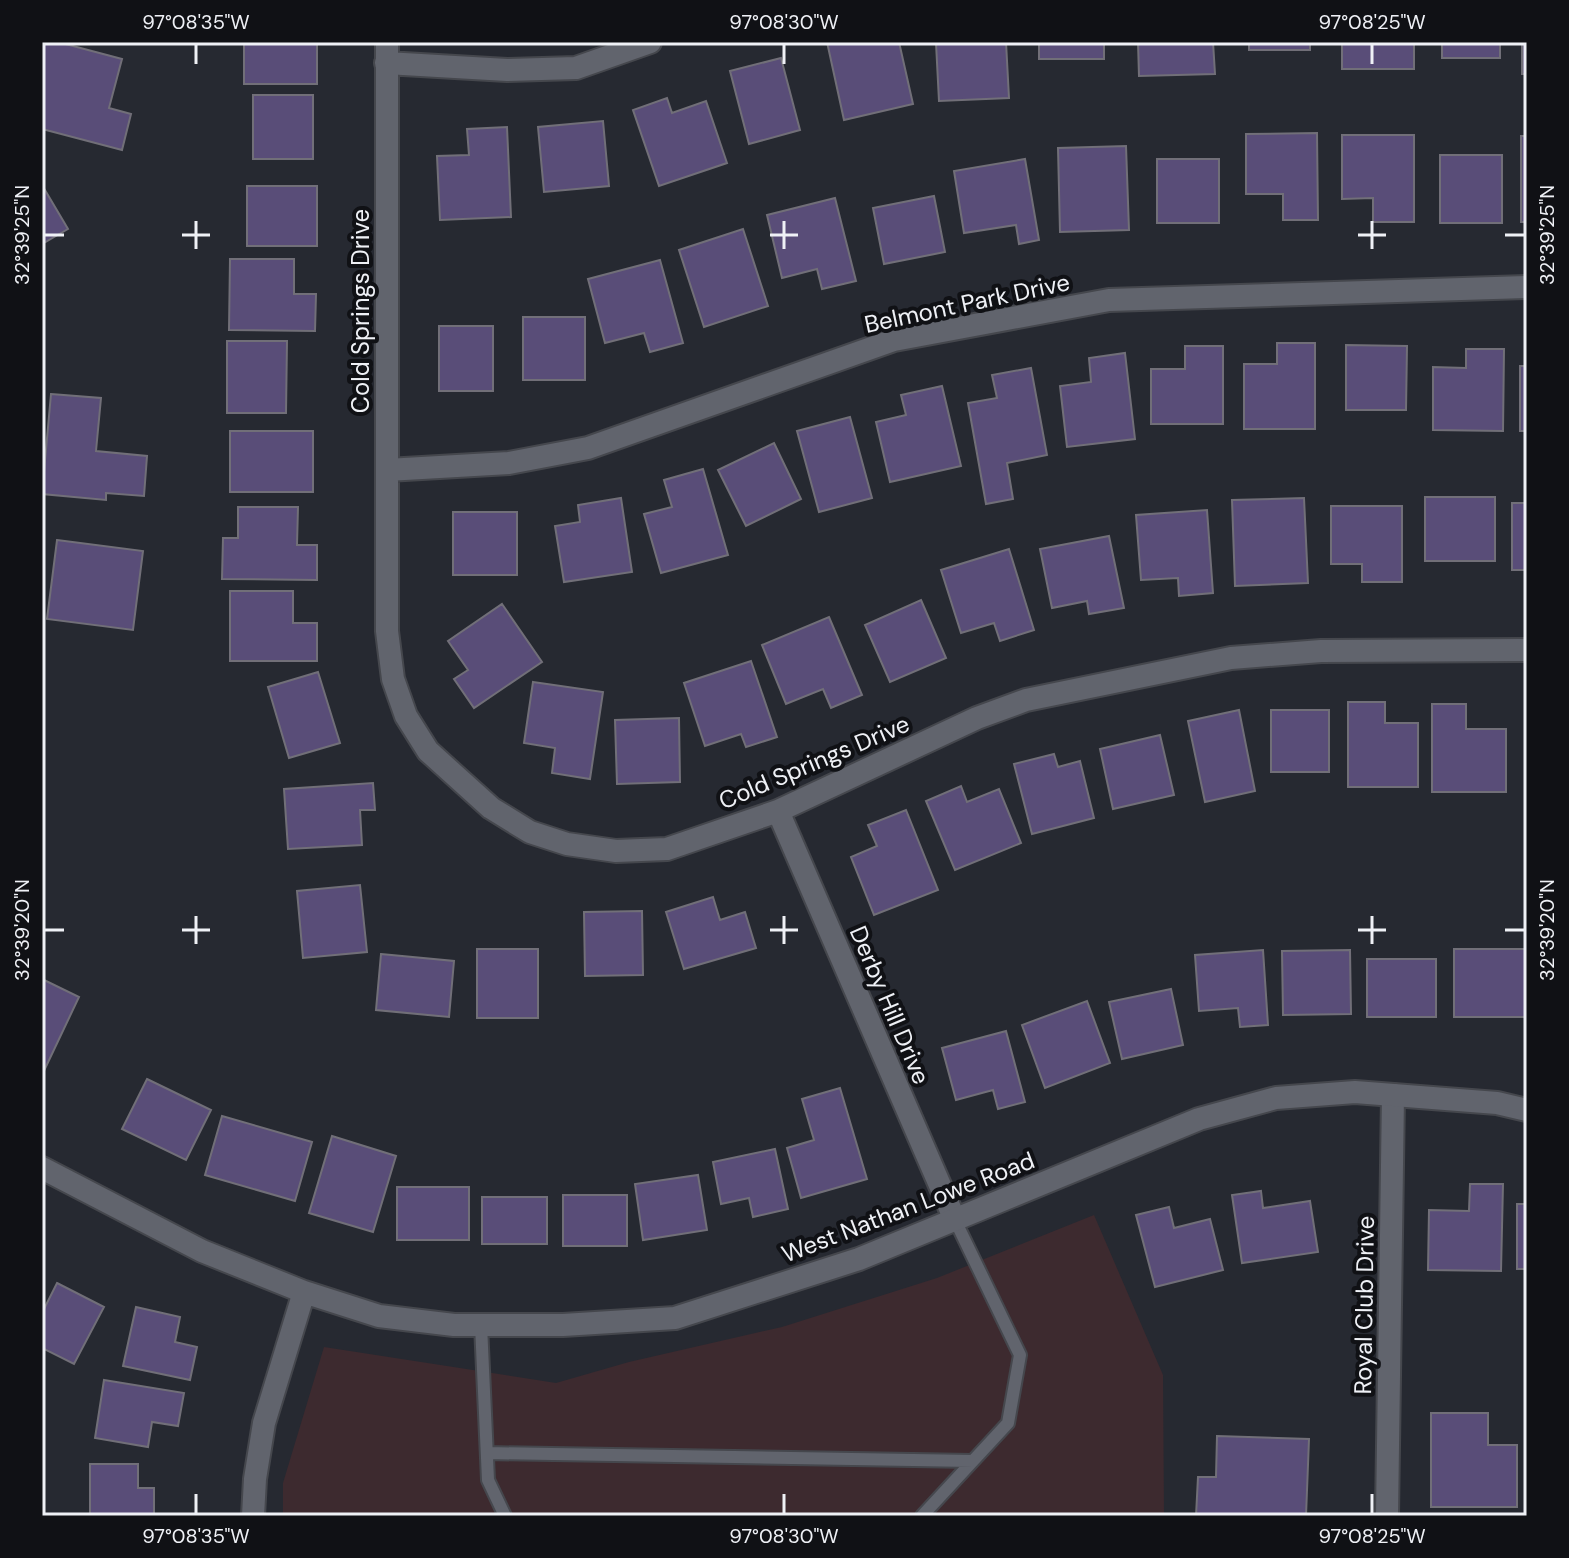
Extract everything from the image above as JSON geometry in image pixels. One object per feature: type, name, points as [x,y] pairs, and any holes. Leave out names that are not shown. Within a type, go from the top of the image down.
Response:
[{"type":"street","points":[[386,52],[507,70],[576,68],[650,42]]},
{"type":"street","name":"Cold Springs Drive","points":[[386,52],[387,631],[393,679],[406,716],[428,751],[491,808],[530,832],[567,844],[616,851],[667,849],[778,811],[977,718],[1026,700],[1231,658],[1321,651],[1527,650]]},
{"type":"street","name":"Belmont Park Drive","points":[[387,470],[509,463],[588,448],[894,340],[1109,300],[1527,287]]},
{"type":"street","name":"Derby Hill Drive","points":[[778,811],[955,1220]]},
{"type":"street","name":"West Nathan Lowe Road","points":[[42,1168],[202,1251],[304,1292],[379,1316],[454,1325],[563,1325],[675,1318],[859,1259],[1199,1119],[1276,1098],[1355,1092],[1497,1103],[1527,1110]]},
{"type":"street","name":"Royal Club Drive","points":[[1387,1516],[1393,1095]]},
{"type":"street","points":[[253,1516],[264,1423],[304,1292]]},
{"type":"lane","points":[[922,1516],[1008,1423],[1020,1355],[955,1220]]},
{"type":"lane","points":[[481,1325],[488,1480],[505,1516]]},
{"type":"lane","points":[[487,1453],[973,1461]]},
{"type":"shaded area","points":[[1094,1215],[1163,1375],[1164,1516],[283,1516],[283,1483],[324,1347],[556,1383],[629,1362],[782,1327],[937,1278]]},
{"type":"building","points":[[45,42],[58,42],[122,59],[109,108],[131,114],[122,150],[42,129],[42,54]]},
{"type":"building","points":[[244,42],[317,44],[317,84],[244,84]]},
{"type":"building","points":[[827,42],[899,42],[913,104],[844,120]]},
{"type":"building","points":[[1006,42],[1009,98],[939,101],[936,43]]},
{"type":"building","points":[[1039,42],[1104,42],[1104,59],[1039,59]]},
{"type":"building","points":[[1138,42],[1213,42],[1215,74],[1139,76]]},
{"type":"building","points":[[1249,42],[1310,42],[1310,50],[1249,50]]},
{"type":"building","points":[[1342,42],[1414,42],[1414,69],[1342,69]]},
{"type":"building","points":[[1442,42],[1500,42],[1500,58],[1442,58]]},
{"type":"building","points":[[1522,42],[1527,42],[1527,74],[1522,74]]},
{"type":"building","points":[[781,58],[800,130],[749,144],[730,71]]},
{"type":"building","points":[[253,95],[313,95],[313,159],[253,159]]},
{"type":"building","points":[[667,98],[672,113],[706,101],[727,163],[659,186],[633,110]]},
{"type":"building","points":[[603,121],[609,186],[544,192],[538,127]]},
{"type":"building","points":[[507,127],[511,217],[440,220],[437,156],[469,155],[467,129]]},
{"type":"building","points":[[1317,133],[1318,220],[1283,220],[1283,194],[1246,194],[1246,134]]},
{"type":"building","points":[[1342,135],[1414,135],[1414,222],[1373,222],[1373,198],[1342,199]]},
{"type":"building","points":[[1521,136],[1527,136],[1527,222],[1521,222]]},
{"type":"building","points":[[1126,146],[1129,230],[1060,232],[1058,148]]},
{"type":"building","points":[[1440,155],[1502,155],[1502,223],[1440,223]]},
{"type":"building","points":[[1025,159],[1039,240],[1019,244],[1016,225],[964,233],[954,171]]},
{"type":"building","points":[[1157,159],[1219,159],[1219,223],[1157,223]]},
{"type":"building","points":[[42,185],[68,229],[42,244]]},
{"type":"building","points":[[247,186],[317,186],[317,246],[247,246]]},
{"type":"building","points":[[934,196],[945,252],[884,264],[873,208]]},
{"type":"building","points":[[835,198],[856,281],[822,289],[817,269],[782,278],[767,215]]},
{"type":"building","points":[[743,229],[768,306],[704,327],[679,250]]},
{"type":"building","points":[[230,259],[294,259],[294,294],[316,294],[315,331],[229,330]]},
{"type":"building","points":[[660,260],[683,343],[650,352],[644,333],[605,343],[588,279]]},
{"type":"building","points":[[523,317],[585,317],[585,380],[523,380]]},
{"type":"building","points":[[439,326],[493,326],[493,391],[439,391]]},
{"type":"building","points":[[227,341],[287,341],[286,413],[227,413]]},
{"type":"building","points":[[1277,343],[1315,343],[1315,429],[1244,429],[1244,364],[1277,364]]},
{"type":"building","points":[[1346,345],[1407,346],[1406,410],[1346,410]]},
{"type":"building","points":[[1185,346],[1223,346],[1223,424],[1151,424],[1151,369],[1185,369]]},
{"type":"building","points":[[1466,349],[1504,349],[1503,431],[1433,430],[1433,367],[1466,368]]},
{"type":"building","points":[[1125,353],[1135,439],[1067,447],[1060,386],[1091,382],[1089,358]]},
{"type":"building","points":[[1520,366],[1527,366],[1527,431],[1520,431]]},
{"type":"building","points":[[1031,368],[1047,455],[1007,463],[1013,499],[986,504],[968,403],[997,398],[992,375]]},
{"type":"building","points":[[942,386],[961,466],[890,482],[876,422],[906,415],[901,395]]},
{"type":"building","points":[[51,394],[101,398],[96,451],[147,456],[144,496],[106,493],[106,500],[42,494]]},
{"type":"building","points":[[850,417],[872,498],[819,512],[797,431]]},
{"type":"building","points":[[230,431],[313,431],[313,492],[230,492]]},
{"type":"building","points":[[774,443],[801,499],[746,526],[718,470]]},
{"type":"building","points":[[703,469],[728,555],[661,573],[644,514],[672,507],[664,480]]},
{"type":"building","points":[[1425,497],[1495,497],[1495,561],[1425,561]]},
{"type":"building","points":[[621,498],[632,572],[564,582],[555,526],[580,522],[578,505]]},
{"type":"building","points":[[1304,498],[1308,583],[1235,586],[1232,500]]},
{"type":"building","points":[[1512,503],[1527,503],[1527,570],[1512,570]]},
{"type":"building","points":[[1331,506],[1402,506],[1402,582],[1362,582],[1362,564],[1331,564]]},
{"type":"building","points":[[238,507],[298,507],[297,545],[317,545],[317,580],[222,579],[223,538],[238,538]]},
{"type":"building","points":[[1207,510],[1213,593],[1179,596],[1178,578],[1141,580],[1136,515]]},
{"type":"building","points":[[453,512],[517,512],[517,575],[453,575]]},
{"type":"building","points":[[1109,536],[1124,608],[1089,614],[1087,601],[1052,608],[1040,549]]},
{"type":"building","points":[[57,540],[143,551],[133,630],[47,619]]},
{"type":"building","points":[[1009,549],[1034,630],[1000,641],[994,623],[961,633],[941,570]]},
{"type":"building","points":[[230,591],[293,591],[293,623],[317,623],[317,661],[230,661]]},
{"type":"building","points":[[921,600],[946,658],[890,682],[865,625]]},
{"type":"building","points":[[502,604],[542,662],[474,708],[454,679],[468,670],[448,641]]},
{"type":"building","points":[[829,617],[862,695],[831,708],[823,689],[786,704],[762,645]]},
{"type":"building","points":[[751,661],[777,737],[746,747],[741,734],[705,746],[684,683]]},
{"type":"building","points":[[318,672],[340,743],[289,758],[268,687]]},
{"type":"building","points":[[533,682],[603,692],[590,779],[552,773],[555,748],[524,743]]},
{"type":"building","points":[[1348,702],[1385,702],[1385,723],[1418,723],[1418,787],[1348,787]]},
{"type":"building","points":[[1432,704],[1466,704],[1466,729],[1506,729],[1506,792],[1432,792]]},
{"type":"building","points":[[1527,707],[1527,783],[1525,782]]},
{"type":"building","points":[[1239,710],[1255,791],[1205,802],[1188,721]]},
{"type":"building","points":[[1271,710],[1329,710],[1329,772],[1271,772]]},
{"type":"building","points":[[679,718],[680,782],[617,784],[615,720]]},
{"type":"building","points":[[1160,735],[1174,795],[1113,809],[1100,749]]},
{"type":"building","points":[[1054,754],[1058,767],[1080,761],[1094,818],[1032,834],[1014,764]]},
{"type":"building","points":[[373,783],[375,810],[360,810],[362,845],[288,849],[284,789]]},
{"type":"building","points":[[961,786],[967,802],[999,789],[1021,843],[955,870],[926,801]]},
{"type":"building","points":[[906,810],[938,890],[874,915],[851,857],[877,846],[868,825]]},
{"type":"building","points":[[360,885],[367,952],[303,958],[297,891]]},
{"type":"building","points":[[713,897],[720,920],[745,912],[756,948],[684,969],[666,912]]},
{"type":"building","points":[[642,911],[643,975],[585,976],[584,912]]},
{"type":"building","points":[[477,949],[538,949],[538,1018],[477,1018]]},
{"type":"building","points":[[1454,949],[1525,949],[1525,1017],[1454,1017]]},
{"type":"building","points":[[1263,950],[1268,1025],[1240,1027],[1238,1008],[1199,1011],[1195,955]]},
{"type":"building","points":[[1350,950],[1351,1014],[1283,1015],[1282,951]]},
{"type":"building","points":[[381,954],[454,961],[449,1017],[376,1010]]},
{"type":"building","points":[[1367,959],[1436,959],[1436,1017],[1367,1017]]},
{"type":"building","points":[[42,979],[79,997],[42,1075]]},
{"type":"building","points":[[1171,989],[1183,1045],[1122,1059],[1109,1002]]},
{"type":"building","points":[[1087,1001],[1110,1063],[1045,1088],[1022,1025]]},
{"type":"building","points":[[1006,1031],[1025,1102],[998,1109],[993,1090],[956,1100],[942,1048]]},
{"type":"building","points":[[147,1079],[211,1110],[186,1160],[122,1129]]},
{"type":"building","points":[[840,1088],[867,1179],[801,1198],[787,1148],[814,1140],[802,1099]]},
{"type":"building","points":[[222,1116],[312,1142],[295,1201],[205,1175]]},
{"type":"building","points":[[332,1136],[396,1156],[373,1232],[309,1213]]},
{"type":"building","points":[[775,1149],[788,1209],[753,1217],[749,1198],[721,1204],[713,1162]]},
{"type":"building","points":[[698,1175],[707,1230],[643,1240],[635,1184]]},
{"type":"building","points":[[1470,1184],[1503,1184],[1501,1271],[1428,1270],[1429,1210],[1469,1211]]},
{"type":"building","points":[[397,1187],[469,1187],[469,1240],[397,1240]]},
{"type":"building","points":[[1261,1191],[1263,1208],[1310,1201],[1318,1252],[1242,1263],[1232,1195]]},
{"type":"building","points":[[563,1195],[627,1195],[627,1246],[563,1246]]},
{"type":"building","points":[[482,1197],[547,1197],[547,1244],[482,1244]]},
{"type":"building","points":[[1517,1204],[1527,1204],[1527,1269],[1517,1269]]},
{"type":"building","points":[[1169,1207],[1174,1228],[1210,1219],[1223,1270],[1155,1287],[1136,1215]]},
{"type":"building","points":[[57,1283],[104,1307],[74,1364],[42,1348],[42,1313]]},
{"type":"building","points":[[136,1307],[180,1317],[175,1342],[197,1347],[190,1380],[123,1366]]},
{"type":"building","points":[[104,1380],[184,1393],[178,1426],[152,1422],[148,1447],[95,1438]]},
{"type":"building","points":[[1431,1413],[1488,1413],[1488,1445],[1517,1445],[1517,1507],[1431,1507]]},
{"type":"building","points":[[1217,1436],[1309,1439],[1306,1516],[1196,1516],[1198,1477],[1216,1477]]},
{"type":"building","points":[[90,1464],[138,1464],[138,1488],[154,1488],[154,1516],[90,1516]]}]
